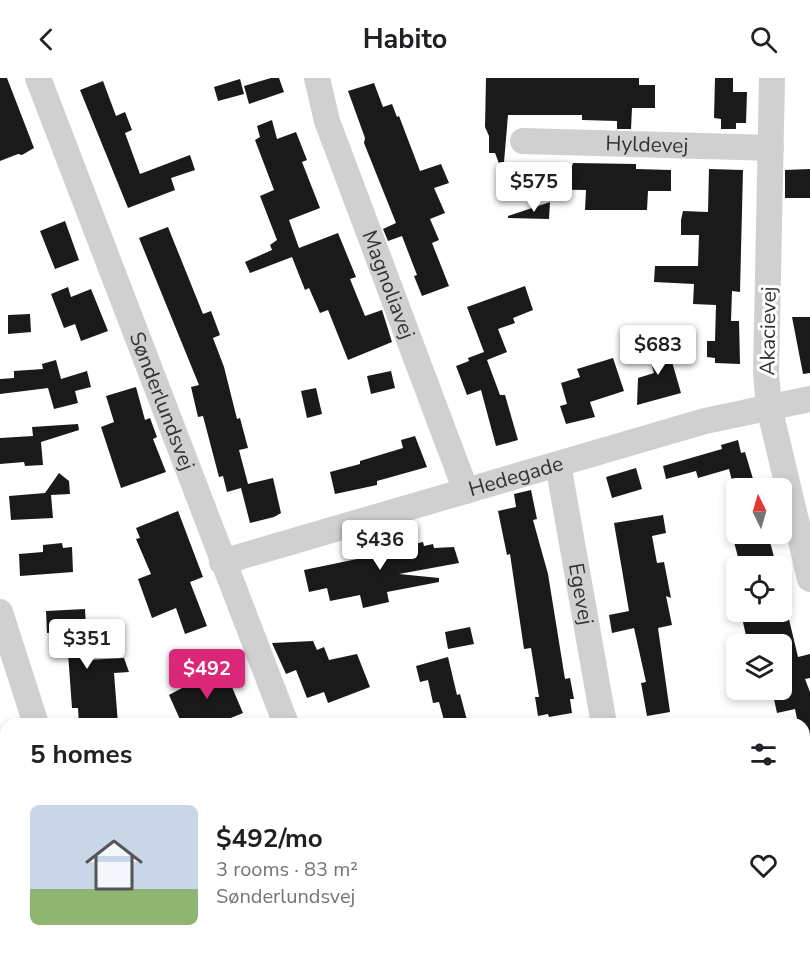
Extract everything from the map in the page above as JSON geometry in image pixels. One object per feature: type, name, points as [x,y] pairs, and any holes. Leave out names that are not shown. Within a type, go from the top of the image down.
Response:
[{"type":"street","name":"Sønderlundsvej","points":[[38,78],[284,718]]},
{"type":"street","name":"Magnoliavej","points":[[317,78],[327,121],[466,491]]},
{"type":"street","name":"Akacievej","points":[[772,78],[766,373],[769,407],[810,579]]},
{"type":"street","name":"Hyldevej","points":[[523,141],[771,148]]},
{"type":"street","name":"Hedegade","points":[[222,561],[705,421],[810,399]]},
{"type":"street","name":"Egevej","points":[[558,464],[603,718]]},
{"type":"street","points":[[0,612],[34,718]]},
{"type":"building","points":[[0,78],[7,78],[34,148],[22,155],[18,154],[0,161]]},
{"type":"building","points":[[279,78],[284,92],[249,104],[244,86]]},
{"type":"building","points":[[486,78],[639,78],[639,85],[655,85],[655,108],[632,108],[631,129],[617,129],[617,121],[582,120],[582,115],[508,115],[503,174],[495,153],[489,153],[489,136],[485,127]]},
{"type":"building","points":[[715,78],[733,78],[733,92],[747,92],[746,123],[736,123],[736,129],[721,129],[721,119],[714,118]]},
{"type":"building","points":[[240,79],[244,94],[218,101],[214,87]]},
{"type":"building","points":[[103,81],[116,116],[125,112],[132,130],[125,133],[140,174],[190,155],[195,170],[171,178],[175,190],[128,208],[80,90]]},
{"type":"building","points":[[374,83],[383,107],[392,104],[397,117],[399,116],[420,171],[441,164],[449,183],[434,188],[445,213],[430,219],[439,240],[432,243],[449,286],[422,296],[414,276],[417,275],[402,236],[388,241],[383,229],[396,223],[364,143],[365,138],[348,91]]},
{"type":"building","points":[[272,120],[277,139],[296,132],[307,160],[302,162],[320,208],[289,220],[299,248],[338,233],[356,277],[350,279],[365,316],[382,310],[392,342],[348,360],[328,310],[320,313],[309,288],[305,290],[292,257],[250,273],[245,262],[272,250],[270,245],[277,240],[260,196],[274,190],[255,140],[260,137],[257,126]]},
{"type":"building","points":[[573,163],[636,164],[636,169],[671,170],[671,191],[648,191],[647,210],[585,210],[586,190],[508,189],[509,169],[570,173]]},
{"type":"building","points":[[709,169],[743,170],[740,292],[732,291],[731,321],[739,321],[740,364],[715,363],[715,358],[707,357],[707,341],[715,341],[716,305],[693,304],[694,284],[654,282],[655,266],[698,266],[699,235],[681,235],[681,220],[683,211],[708,212]]},
{"type":"building","points":[[810,169],[810,198],[785,198],[785,170]]},
{"type":"building","points":[[550,202],[549,219],[508,218],[508,216]]},
{"type":"building","points":[[65,221],[79,260],[55,269],[40,231]]},
{"type":"building","points":[[168,227],[203,314],[211,311],[220,335],[213,338],[248,448],[239,450],[248,484],[273,478],[281,513],[274,517],[250,523],[241,488],[227,492],[223,476],[219,477],[203,416],[198,417],[191,387],[199,385],[139,238]]},
{"type":"building","points":[[525,286],[533,310],[513,318],[515,323],[498,329],[507,352],[487,360],[500,395],[505,395],[518,440],[496,446],[481,390],[467,395],[456,366],[484,352],[467,307]]},
{"type":"building","points":[[68,287],[71,297],[91,289],[108,331],[81,341],[75,324],[64,328],[51,294]]},
{"type":"building","points":[[30,314],[31,332],[8,334],[8,315]]},
{"type":"building","points":[[792,317],[810,317],[810,373],[803,374]]},
{"type":"building","points":[[666,341],[681,393],[637,405],[638,378],[654,373],[646,347]]},
{"type":"building","points":[[613,358],[624,391],[590,402],[595,417],[566,424],[560,406],[567,404],[561,383],[580,377],[577,369]]},
{"type":"building","points":[[56,360],[61,379],[87,371],[91,387],[75,391],[78,403],[54,409],[48,388],[0,394],[0,379],[14,378],[14,371],[43,369],[42,364]]},
{"type":"building","points":[[391,371],[395,388],[371,394],[367,376]]},
{"type":"building","points":[[136,387],[145,420],[150,418],[157,437],[153,439],[166,472],[121,488],[101,427],[114,422],[106,396]]},
{"type":"building","points":[[316,388],[322,414],[307,418],[301,391]]},
{"type":"building","points":[[78,424],[79,430],[41,442],[43,465],[25,466],[24,462],[0,464],[0,438],[33,436],[32,427]]},
{"type":"building","points":[[415,436],[427,467],[377,481],[377,485],[335,494],[330,472],[403,448],[401,440]]},
{"type":"building","points":[[738,440],[741,453],[745,452],[753,478],[731,478],[729,469],[698,478],[696,471],[666,479],[663,466],[722,449],[721,445]]},
{"type":"building","points":[[636,468],[642,489],[612,498],[606,477]]},
{"type":"building","points":[[59,473],[69,481],[70,494],[51,495],[53,518],[11,520],[9,496],[45,493]]},
{"type":"building","points":[[531,490],[537,519],[533,520],[548,574],[565,679],[570,678],[574,699],[570,699],[572,713],[549,717],[548,714],[538,716],[535,697],[539,697],[531,648],[524,649],[510,554],[507,555],[498,511],[516,507],[514,494]]},
{"type":"building","points":[[178,511],[203,577],[190,582],[207,626],[185,634],[176,608],[152,618],[138,579],[151,574],[136,539],[140,538],[136,528]]},
{"type":"building","points":[[663,515],[666,533],[652,536],[657,563],[664,562],[671,598],[666,596],[672,625],[658,628],[670,712],[647,716],[641,683],[646,682],[634,628],[612,633],[609,615],[629,611],[614,523]]},
{"type":"building","points":[[383,534],[385,540],[395,538],[398,548],[423,542],[424,546],[433,544],[434,548],[454,547],[459,563],[399,574],[439,578],[439,582],[387,592],[389,602],[363,608],[360,595],[330,601],[327,588],[309,592],[304,570],[362,558],[370,538]]},
{"type":"building","points":[[62,543],[63,548],[72,547],[73,572],[20,576],[19,554],[43,552],[43,545]]},
{"type":"building","points":[[735,544],[771,544],[774,556],[738,556]]},
{"type":"building","points":[[85,609],[88,660],[124,658],[129,672],[114,673],[118,718],[79,718],[78,708],[72,708],[68,653],[61,653],[60,632],[47,633],[46,611]]},
{"type":"building","points":[[743,622],[790,622],[798,657],[810,654],[810,678],[805,679],[810,692],[810,718],[797,718],[795,709],[777,713],[774,700],[792,700],[792,634],[746,634]]},
{"type":"building","points":[[470,627],[474,644],[448,649],[445,632]]},
{"type":"building","points":[[313,641],[317,650],[324,647],[329,660],[357,654],[370,687],[328,703],[324,692],[307,698],[296,670],[286,674],[272,643]]},
{"type":"building","points":[[448,657],[457,695],[460,694],[466,718],[443,718],[439,702],[433,703],[428,680],[420,682],[416,666]]},
{"type":"building","points":[[223,666],[243,713],[231,718],[179,718],[169,695]]}]
